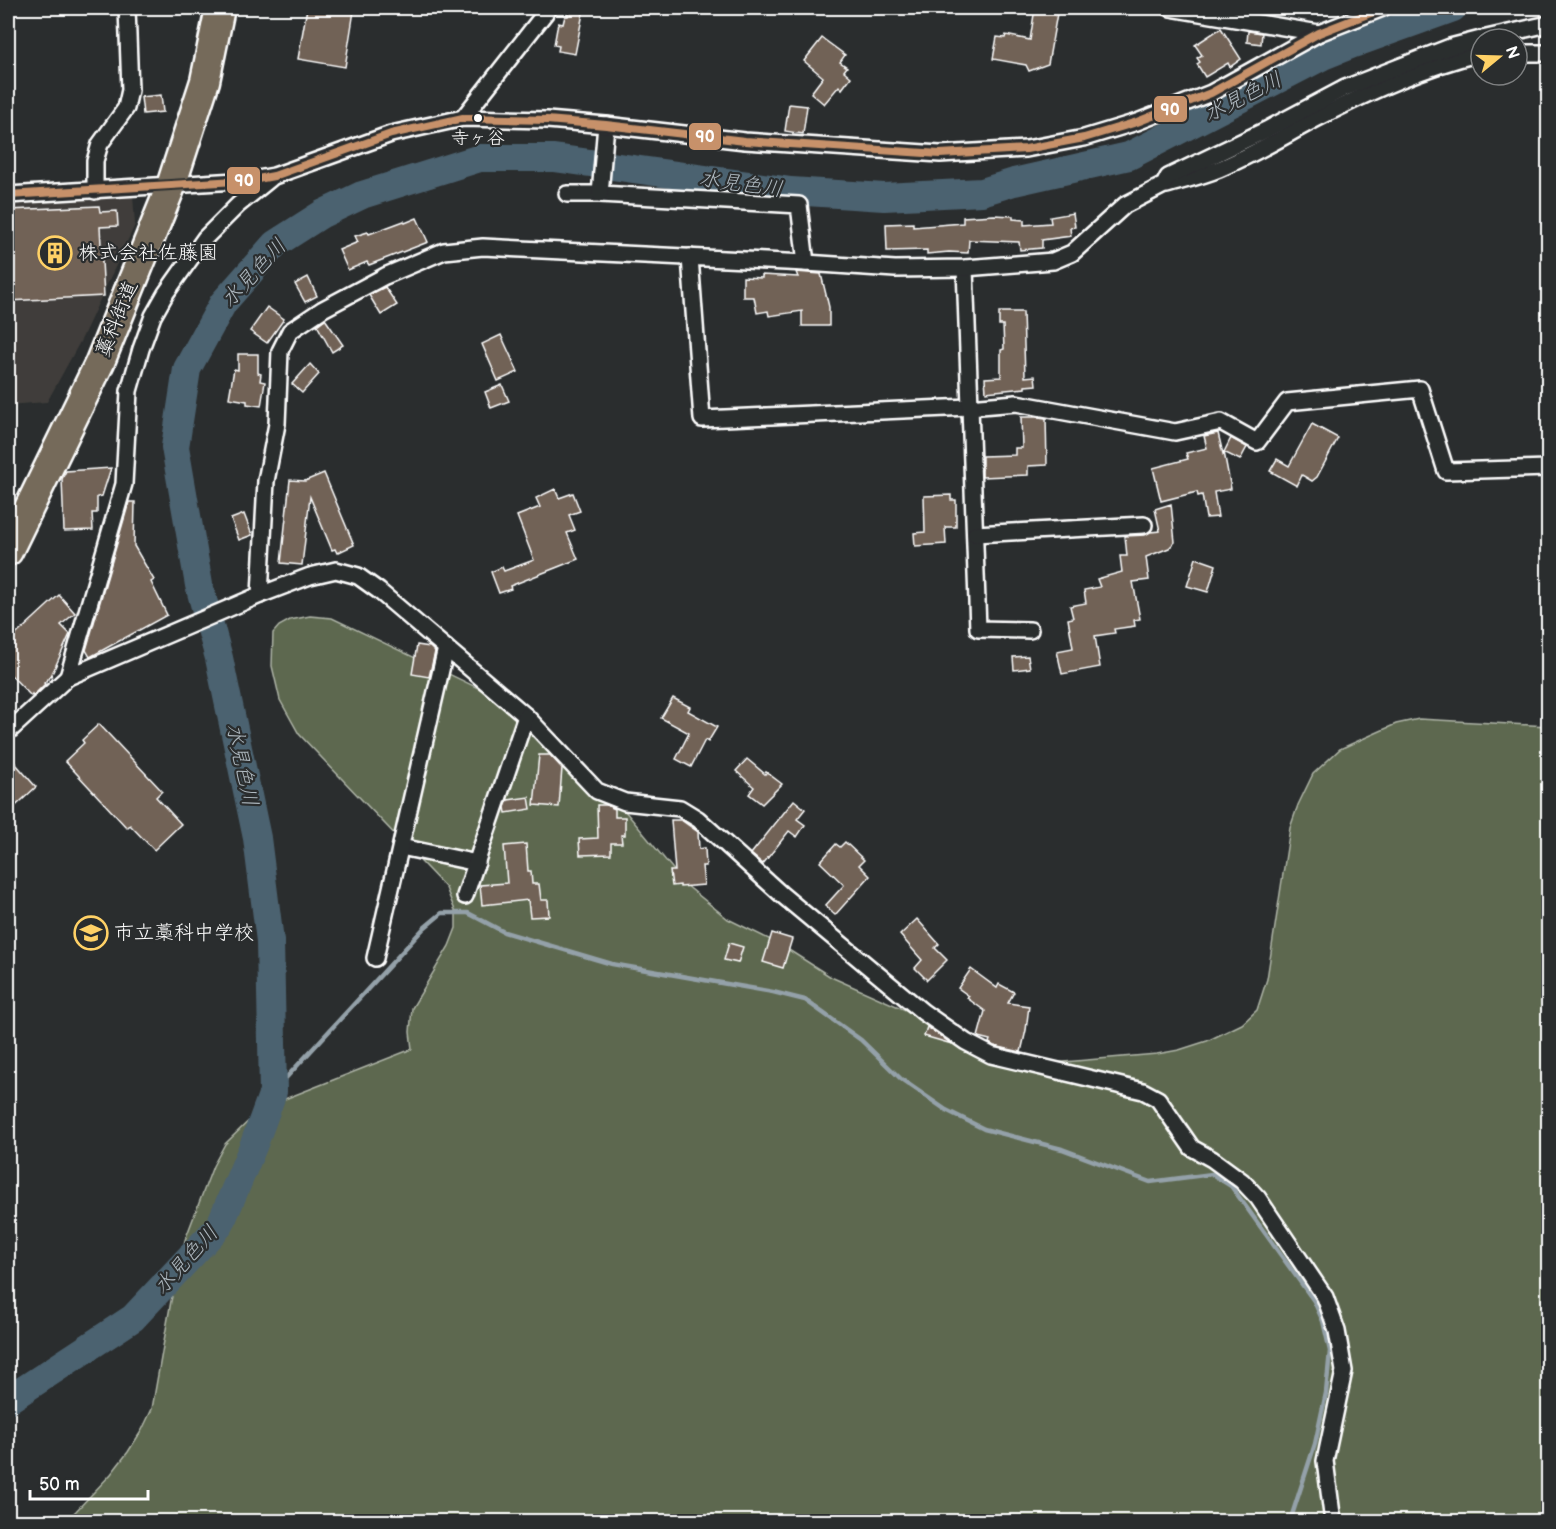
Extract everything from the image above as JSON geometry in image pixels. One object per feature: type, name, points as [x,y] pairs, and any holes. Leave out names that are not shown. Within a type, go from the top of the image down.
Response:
[{"type":"highway","name":"藁科街道","points":[[8,551],[100,362],[171,186],[206,81],[220,8]]},
{"type":"street","points":[[95,191],[95,161],[100,144],[126,108],[130,90],[127,8]]},
{"type":"street","points":[[463,118],[549,8]]},
{"type":"street","points":[[1170,8],[1319,33]]},
{"type":"street","points":[[8,195],[252,180],[274,176],[391,134],[463,118],[547,120],[605,133],[940,154],[1026,149],[1084,138],[1137,122],[1201,97],[1319,33],[1383,8]]},
{"type":"street","points":[[1529,28],[1548,24]]},
{"type":"street","points":[[1164,185],[1167,177],[1266,130],[1345,88],[1450,47],[1469,42]]},
{"type":"street","points":[[1529,53],[1548,53]]},
{"type":"street","points":[[260,595],[266,482],[277,424],[280,351],[290,331],[323,309],[385,276],[444,251],[483,247],[806,262],[895,269],[965,268],[1053,261],[1072,253],[1125,205],[1164,185],[1219,170],[1391,83],[1469,56]]},
{"type":"street","points":[[600,194],[605,133]]},
{"type":"street","points":[[68,677],[124,484],[129,391],[153,316],[166,293],[206,238],[238,205],[274,176]]},
{"type":"street","points":[[567,194],[799,205],[806,262]]},
{"type":"street","points":[[690,257],[702,419],[1016,403],[1175,432],[1221,423],[1257,442],[1287,402],[1420,389],[1446,471],[1548,468]]},
{"type":"street","points":[[965,268],[978,629],[1030,630]]},
{"type":"street","points":[[975,534],[1144,525]]},
{"type":"street","points":[[8,732],[68,677],[310,576],[336,570],[358,576],[379,591],[526,716],[597,791],[625,801],[680,808],[698,819],[781,894],[923,1012],[966,1042],[991,1055],[1143,1091],[1158,1099],[1192,1148],[1212,1159],[1242,1181],[1258,1198],[1325,1297],[1337,1331],[1344,1371],[1325,1461],[1333,1521]]},
{"type":"street","points":[[375,958],[446,648]]},
{"type":"street","points":[[465,896],[526,716]]},
{"type":"street","points":[[401,847],[477,862]]},
{"type":"shaded area","points":[[133,194],[135,225],[81,340],[47,402],[8,405],[8,202]]},
{"type":"green space","points":[[310,616],[332,618],[528,712],[568,748],[625,811],[686,885],[728,919],[781,945],[831,977],[1014,1058],[1052,1063],[1179,1050],[1207,1041],[1242,1024],[1257,1010],[1267,979],[1290,828],[1313,774],[1340,749],[1396,724],[1419,719],[1548,726],[1548,1521],[64,1522],[111,1474],[142,1430],[152,1409],[171,1301],[185,1240],[213,1166],[225,1144],[262,1108],[412,1049],[410,1032],[412,1008],[449,946],[456,928],[456,913],[446,888],[299,734],[280,700],[272,666],[273,633],[279,626],[290,620]]},
{"type":"building","points":[[307,8],[354,11],[345,67],[298,59]]},
{"type":"building","points":[[569,8],[584,8],[575,54],[558,51],[559,46],[554,45],[558,23],[563,24],[565,16],[568,16]]},
{"type":"building","points":[[1035,8],[1058,8],[1048,64],[1029,71],[1026,65],[993,59],[997,37],[1005,38],[1006,35],[1030,40]]},
{"type":"building","points":[[1221,28],[1241,59],[1230,67],[1228,63],[1205,77],[1197,64],[1200,62],[1197,58],[1202,55],[1195,45]]},
{"type":"building","points":[[1248,31],[1262,33],[1261,44],[1247,42]]},
{"type":"building","points":[[822,38],[845,55],[840,62],[847,67],[844,71],[851,77],[842,89],[839,86],[824,104],[811,93],[823,77],[804,61]]},
{"type":"building","points":[[161,95],[163,112],[143,114],[141,97]]},
{"type":"building","points":[[789,104],[807,106],[803,134],[785,131]]},
{"type":"building","name":"株式会社佐藤園","points":[[99,206],[100,212],[117,211],[118,226],[100,227],[104,296],[8,301],[8,210]]},
{"type":"building","points":[[1073,213],[1075,227],[1070,228],[1071,236],[1042,240],[1042,248],[1020,250],[1019,242],[969,240],[968,253],[927,254],[927,250],[887,251],[886,224],[913,223],[913,227],[963,223],[963,217],[994,215],[1013,216],[1013,219],[1024,220],[1024,225],[1051,223],[1050,217]]},
{"type":"building","points":[[417,218],[428,242],[369,265],[367,262],[348,270],[339,250],[358,242],[355,236],[368,232],[369,234]]},
{"type":"building","points":[[796,272],[821,274],[829,307],[829,326],[802,326],[802,311],[769,316],[768,311],[757,313],[754,297],[743,297],[743,277],[762,278],[762,275],[798,277]]},
{"type":"building","points":[[308,277],[317,296],[305,302],[295,284]]},
{"type":"building","points":[[385,287],[397,305],[381,315],[369,295]]},
{"type":"building","points":[[267,307],[284,319],[267,343],[250,331]]},
{"type":"building","points":[[999,312],[1023,312],[1025,377],[1035,376],[1036,385],[986,392],[985,378],[1001,377],[1001,350],[1004,349],[1003,325],[999,325]]},
{"type":"building","points":[[325,319],[343,345],[332,352],[317,325]]},
{"type":"building","points":[[501,335],[518,372],[498,381],[482,344]]},
{"type":"building","points":[[238,354],[258,354],[260,381],[265,382],[261,406],[229,398],[234,369],[238,370]]},
{"type":"building","points":[[310,364],[319,374],[302,393],[292,384]]},
{"type":"building","points":[[502,385],[509,401],[491,408],[485,392]]},
{"type":"building","points":[[1021,417],[1046,418],[1047,465],[1028,466],[1028,475],[982,477],[982,456],[1015,455],[1015,448],[1022,448]]},
{"type":"building","points":[[1312,424],[1338,438],[1317,477],[1312,481],[1302,475],[1297,486],[1270,471],[1277,459],[1289,466]]},
{"type":"building","points":[[1218,433],[1231,489],[1214,492],[1218,517],[1206,518],[1202,495],[1198,496],[1197,492],[1161,501],[1153,468],[1188,459],[1186,453],[1207,448],[1204,436]]},
{"type":"building","points":[[1231,438],[1247,447],[1240,460],[1224,452]]},
{"type":"building","points":[[111,468],[102,496],[97,497],[97,513],[92,513],[93,530],[64,531],[62,479],[66,471]]},
{"type":"building","points":[[324,473],[354,545],[337,553],[335,549],[332,550],[310,497],[302,565],[281,563],[290,480],[305,481]]},
{"type":"building","points":[[555,489],[559,498],[573,493],[580,511],[569,515],[575,530],[567,533],[578,559],[510,586],[511,589],[499,593],[491,572],[502,567],[504,571],[534,560],[517,516],[540,507],[536,498]]},
{"type":"building","points":[[951,495],[951,500],[956,500],[956,527],[945,527],[946,544],[915,546],[914,533],[925,532],[924,496]]},
{"type":"building","points":[[129,502],[135,502],[134,546],[154,580],[151,582],[167,615],[90,657],[86,650]]},
{"type":"building","points":[[1171,504],[1175,542],[1169,548],[1146,557],[1149,580],[1133,582],[1140,619],[1134,620],[1135,626],[1114,629],[1115,633],[1095,636],[1100,667],[1062,674],[1057,651],[1073,648],[1068,619],[1073,618],[1070,606],[1086,603],[1084,590],[1100,587],[1097,579],[1122,572],[1120,556],[1127,556],[1125,536],[1145,535],[1160,531],[1155,509]]},
{"type":"building","points":[[244,514],[252,535],[239,540],[231,519]]},
{"type":"building","points":[[1196,558],[1216,565],[1208,592],[1187,586]]},
{"type":"building","points":[[59,595],[75,613],[61,625],[70,634],[51,676],[31,696],[8,672],[8,642]]},
{"type":"building","points":[[417,645],[430,647],[435,652],[429,677],[412,674]]},
{"type":"building","points":[[1028,656],[1030,668],[1014,670],[1013,657]]},
{"type":"building","points":[[673,698],[690,707],[688,711],[717,727],[708,742],[705,740],[691,767],[676,759],[689,733],[661,718]]},
{"type":"building","points":[[99,724],[162,791],[156,797],[181,824],[154,850],[130,825],[127,828],[65,761],[84,743],[82,740]]},
{"type":"building","points":[[8,755],[36,787],[8,813]]},
{"type":"building","points":[[539,755],[550,755],[562,768],[559,807],[534,805]]},
{"type":"building","points":[[747,759],[782,784],[762,804],[749,794],[754,787],[736,771]]},
{"type":"building","points":[[529,797],[531,809],[506,813],[505,807],[508,800]]},
{"type":"building","points":[[794,800],[805,809],[797,819],[805,825],[797,837],[789,831],[763,864],[751,854]]},
{"type":"building","points":[[597,805],[606,805],[615,809],[615,817],[625,817],[625,835],[621,835],[622,843],[611,843],[611,854],[580,855],[579,839],[598,838]]},
{"type":"building","points":[[671,820],[681,820],[698,832],[699,849],[705,848],[706,866],[702,866],[704,885],[672,886],[670,871],[675,871]]},
{"type":"building","points":[[845,842],[864,860],[859,865],[870,876],[835,915],[825,906],[844,885],[820,862],[836,844],[840,847]]},
{"type":"building","points":[[526,844],[528,871],[531,871],[532,884],[539,884],[541,900],[548,900],[549,916],[530,917],[528,900],[482,905],[480,885],[507,883],[504,846]]},
{"type":"building","points":[[917,919],[939,944],[935,948],[947,960],[927,980],[915,968],[922,960],[900,935]]},
{"type":"building","points":[[772,933],[792,939],[783,968],[763,962]]},
{"type":"building","points":[[729,943],[743,947],[738,963],[724,960]]},
{"type":"building","points":[[971,969],[997,988],[999,984],[1014,992],[1008,1003],[1029,1006],[1021,1052],[994,1046],[989,1043],[990,1040],[978,1037],[985,1011],[958,988]]},
{"type":"building","points":[[927,1027],[952,1044],[924,1036]]},
{"type":"waterway","name":"水見色川","points":[[8,1400],[133,1318],[220,1225],[273,1092],[270,941],[257,838],[219,658],[199,585],[175,447],[187,369],[223,303],[275,244],[322,214],[362,195],[480,158],[554,158],[791,191],[884,197],[982,192],[1014,182],[1129,156],[1323,56],[1453,8]]},
{"type":"waterway","points":[[273,1092],[424,928],[442,913],[468,913],[504,932],[612,964],[773,992],[805,1000],[861,1040],[901,1079],[946,1110],[984,1129],[1062,1149],[1150,1182],[1212,1174],[1231,1186],[1314,1301],[1323,1321],[1330,1351],[1326,1393],[1315,1444],[1292,1515],[1292,1522]]},
{"type":"transit line","name":"90","points":[[8,195],[252,180],[274,176],[391,134],[463,118],[547,120],[745,141],[940,154],[1026,149],[1084,138],[1137,122],[1211,93],[1319,33],[1383,8]]},
{"type":"place","name":"寺ヶ谷","points":[[478,118]]},
{"type":"place","name":"株式会社佐藤園","points":[[55,253]]},
{"type":"place","name":"市立藁科中学校","points":[[91,933]]}]
